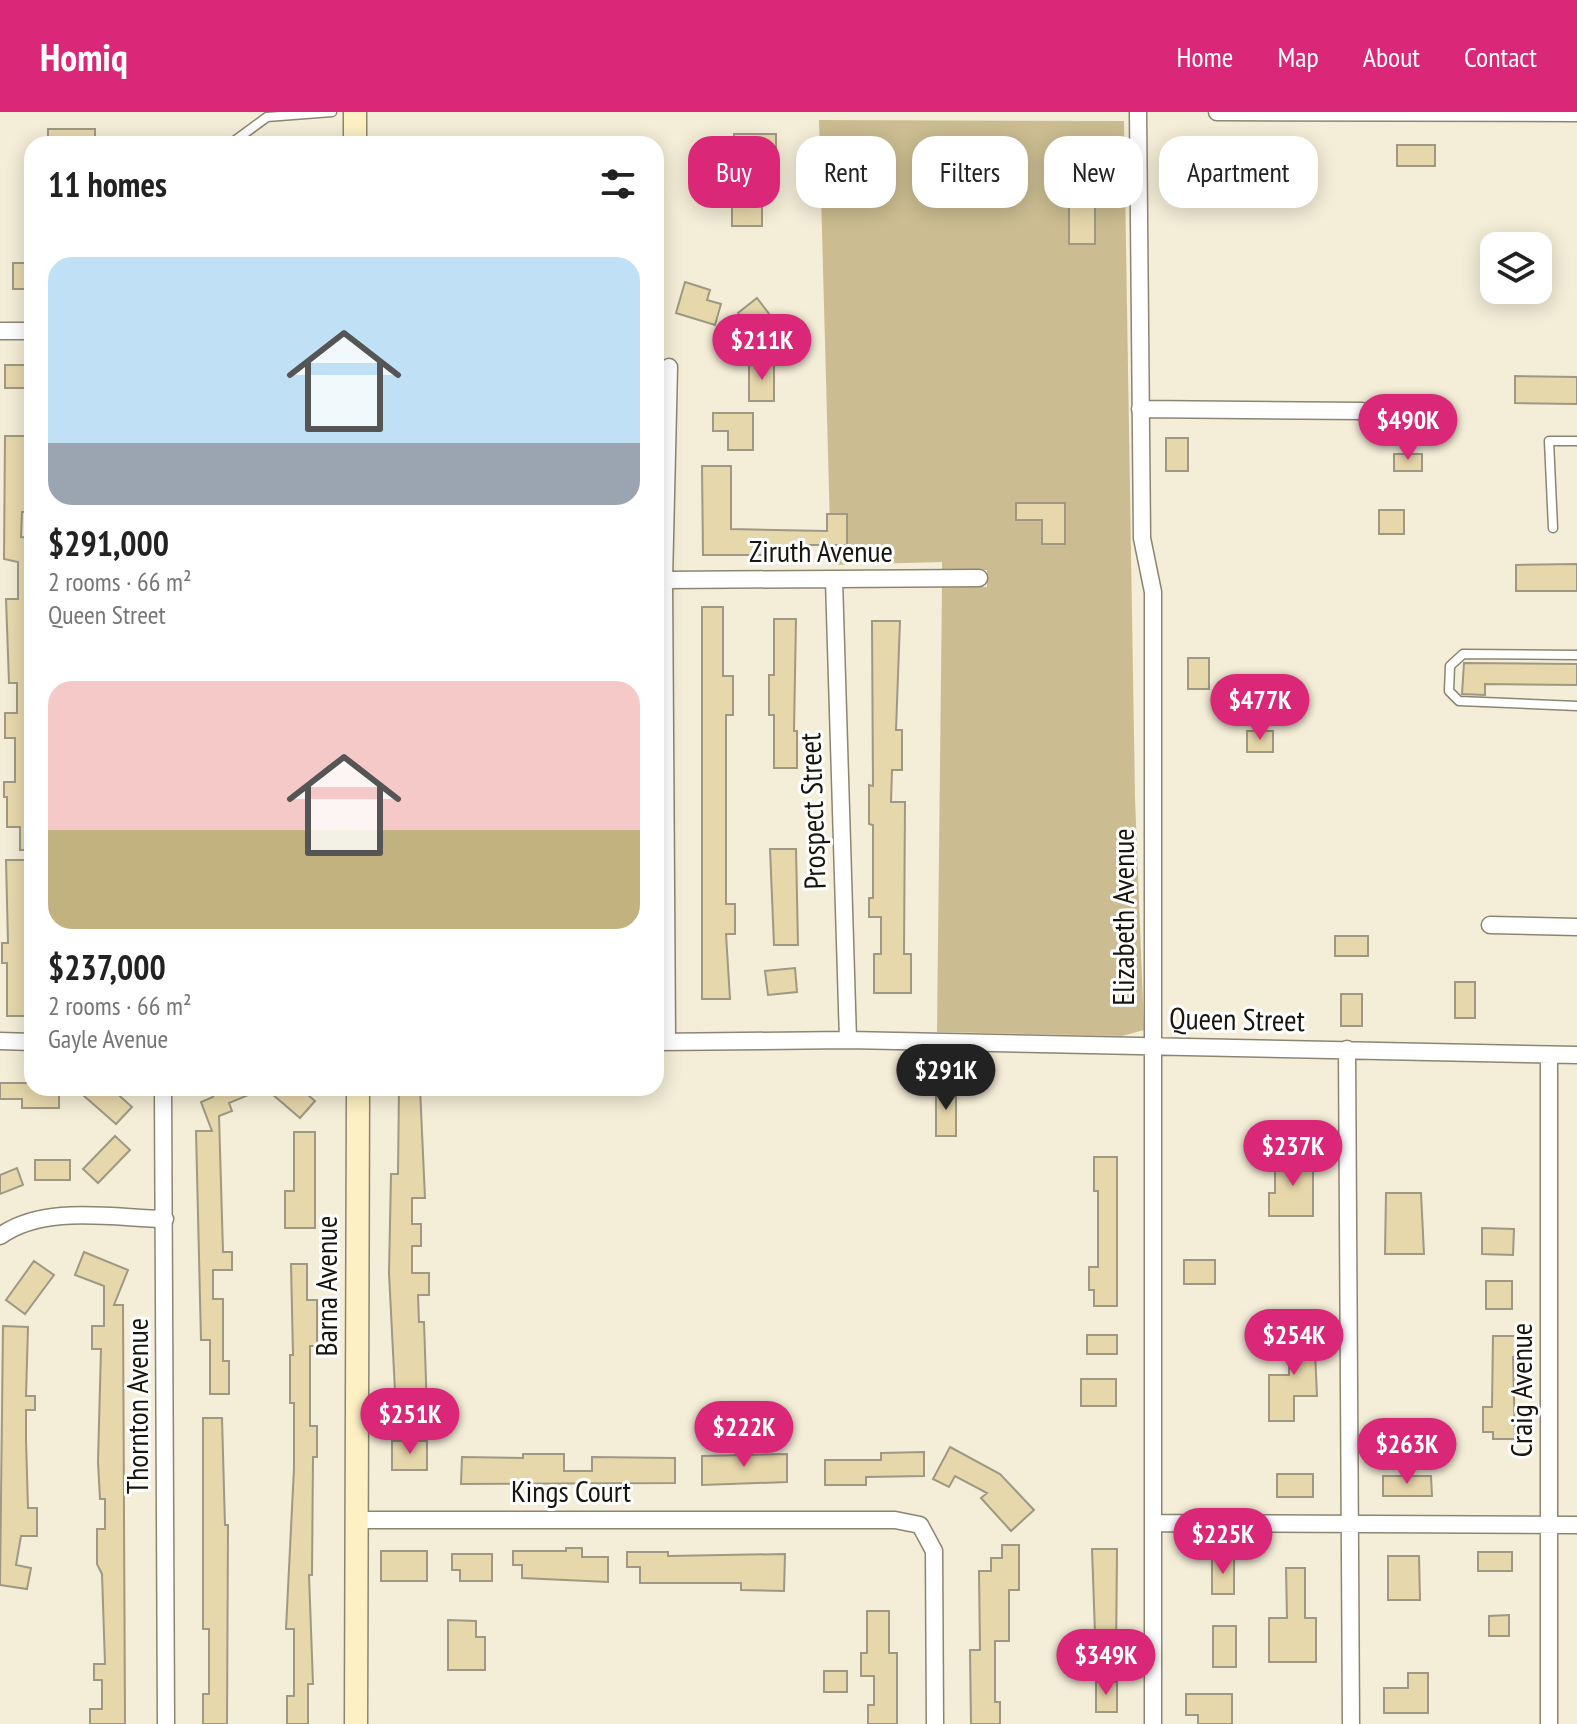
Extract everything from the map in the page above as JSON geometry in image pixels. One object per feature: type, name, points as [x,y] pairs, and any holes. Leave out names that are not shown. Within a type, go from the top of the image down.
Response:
[{"type":"street","points":[[355,112],[355,136]]},
{"type":"street","name":"Elizabeth Avenue","points":[[1138,112],[1142,538],[1153,592],[1153,1724]]},
{"type":"street","points":[[1217,112],[1577,113]]},
{"type":"street","points":[[0,331],[24,331]]},
{"type":"street","points":[[664,580],[669,367]]},
{"type":"street","points":[[1140,409],[1362,411]]},
{"type":"street","name":"Ziruth Avenue","points":[[664,580],[979,578]]},
{"type":"street","name":"Prospect Street","points":[[834,580],[848,1040]]},
{"type":"street","points":[[1490,925],[1577,927]]},
{"type":"street","name":"Queen Street","points":[[664,1042],[848,1040],[1577,1055]]},
{"type":"street","points":[[0,1041],[24,1042]]},
{"type":"street","points":[[1347,1049],[1351,1724]]},
{"type":"street","name":"Craig Avenue","points":[[1549,1056],[1549,1724]]},
{"type":"street","name":"Thornton Avenue","points":[[163,1096],[166,1724]]},
{"type":"street","name":"Barna Avenue","points":[[356,1724],[358,1096]]},
{"type":"street","points":[[0,1236],[20,1224],[44,1218],[165,1219]]},
{"type":"street","name":"Kings Court","points":[[356,1520],[895,1520],[920,1525],[934,1551],[935,1724]]},
{"type":"street","points":[[1154,1523],[1577,1525]]},
{"type":"lane","points":[[241,136],[267,117],[332,112]]},
{"type":"lane","points":[[1553,528],[1549,441],[1577,441]]},
{"type":"lane","points":[[1577,655],[1463,654],[1450,666],[1449,691],[1459,701],[1577,706]]},
{"type":"shaded area","points":[[819,120],[1124,121],[1124,136],[1044,136],[1044,208],[1125,208],[1135,798],[1144,1030],[1122,1036],[937,1032],[942,587],[987,587],[987,570],[942,570],[942,562],[831,565],[821,208],[896,208],[896,136],[819,136]]},
{"type":"building","points":[[48,129],[95,129],[95,136],[48,136]]},
{"type":"building","points":[[734,134],[776,134],[776,136]]},
{"type":"building","points":[[1397,145],[1435,145],[1435,166],[1397,166]]},
{"type":"building","points":[[732,208],[762,208],[762,226],[732,226]]},
{"type":"building","points":[[1069,208],[1095,208],[1095,244],[1069,244]]},
{"type":"building","points":[[13,263],[24,263],[24,289],[13,289]]},
{"type":"building","points":[[685,282],[710,290],[707,300],[721,304],[715,325],[676,313]]},
{"type":"building","points":[[757,298],[783,332],[763,347],[738,313]]},
{"type":"building","points":[[749,363],[774,363],[774,401],[749,401]]},
{"type":"building","points":[[5,365],[24,365],[24,388],[5,388]]},
{"type":"building","points":[[1515,376],[1577,377],[1577,404],[1515,403]]},
{"type":"building","points":[[713,413],[753,413],[753,450],[728,450],[728,431],[713,431]]},
{"type":"building","points":[[5,436],[24,436],[21,537],[24,537],[24,850],[20,850],[20,827],[7,827],[7,797],[4,797],[4,782],[15,782],[15,738],[5,738],[5,713],[17,713],[17,683],[9,683],[6,599],[18,599],[18,562],[4,559]]},
{"type":"building","points":[[1166,438],[1188,438],[1188,471],[1166,471]]},
{"type":"building","points":[[1394,454],[1422,454],[1422,471],[1394,471]]},
{"type":"building","points":[[702,466],[731,466],[731,529],[827,531],[827,514],[847,514],[847,545],[804,545],[804,555],[703,555]]},
{"type":"building","points":[[1016,503],[1065,503],[1065,544],[1042,544],[1042,520],[1016,520]]},
{"type":"building","points":[[1379,510],[1404,510],[1404,534],[1379,534]]},
{"type":"building","points":[[1577,564],[1577,591],[1516,591],[1516,565]]},
{"type":"building","points":[[702,607],[723,607],[723,676],[733,676],[733,715],[726,715],[726,904],[735,904],[735,934],[726,934],[730,999],[702,999]]},
{"type":"building","points":[[774,619],[796,619],[794,731],[797,731],[797,768],[774,768],[774,715],[769,715],[769,675],[774,675]]},
{"type":"building","points":[[872,621],[900,621],[896,730],[902,730],[902,770],[892,770],[891,802],[905,802],[904,954],[911,954],[911,993],[874,993],[874,954],[881,954],[881,917],[869,917],[869,898],[873,898],[873,825],[869,824],[869,785],[873,786]]},
{"type":"building","points":[[1188,658],[1209,658],[1209,689],[1188,689]]},
{"type":"building","points":[[1464,663],[1577,664],[1577,685],[1485,684],[1485,695],[1462,694]]},
{"type":"building","points":[[1247,731],[1273,731],[1273,752],[1247,752]]},
{"type":"building","points":[[770,849],[796,849],[798,945],[774,945]]},
{"type":"building","points":[[6,860],[24,860],[24,1016],[7,1016],[7,963],[2,963],[2,943],[8,943]]},
{"type":"building","points":[[1335,936],[1368,936],[1368,956],[1335,956]]},
{"type":"building","points":[[795,968],[797,992],[768,995],[765,971]]},
{"type":"building","points":[[1455,982],[1475,982],[1475,1018],[1455,1018]]},
{"type":"building","points":[[1341,994],[1362,994],[1362,1026],[1341,1026]]},
{"type":"building","points":[[0,1083],[24,1083],[24,1096],[59,1096],[59,1108],[22,1108],[22,1099],[0,1099]]},
{"type":"building","points":[[936,1089],[956,1089],[956,1136],[936,1136]]},
{"type":"building","points":[[84,1096],[120,1096],[132,1107],[116,1124]]},
{"type":"building","points":[[246,1096],[229,1103],[232,1111],[219,1116],[223,1252],[232,1252],[232,1270],[213,1270],[213,1299],[223,1299],[223,1361],[229,1361],[229,1394],[210,1394],[210,1340],[201,1340],[196,1131],[212,1131],[201,1102],[213,1097]]},
{"type":"building","points":[[274,1096],[309,1096],[315,1101],[300,1118]]},
{"type":"building","points":[[399,1096],[420,1096],[425,1198],[412,1198],[412,1224],[421,1224],[421,1246],[412,1246],[412,1273],[429,1273],[429,1295],[418,1295],[419,1322],[424,1322],[427,1411],[396,1411],[389,1273],[391,1174],[398,1174]]},
{"type":"building","points":[[294,1132],[315,1132],[315,1228],[285,1228],[285,1191],[294,1191]]},
{"type":"building","points":[[115,1136],[130,1150],[98,1183],[83,1169]]},
{"type":"building","points":[[1094,1157],[1117,1157],[1117,1306],[1094,1306],[1094,1290],[1089,1290],[1089,1267],[1098,1267],[1098,1191],[1094,1191]]},
{"type":"building","points":[[1313,1158],[1313,1216],[1269,1216],[1269,1193],[1275,1193],[1275,1159]]},
{"type":"building","points":[[35,1160],[70,1160],[70,1180],[35,1180]]},
{"type":"building","points":[[17,1168],[23,1185],[0,1194],[0,1175]]},
{"type":"building","points":[[1386,1193],[1421,1193],[1424,1254],[1385,1254]]},
{"type":"building","points":[[1482,1228],[1514,1229],[1513,1255],[1482,1254]]},
{"type":"building","points":[[84,1252],[128,1270],[114,1305],[123,1305],[125,1724],[90,1724],[90,1709],[102,1709],[102,1680],[94,1680],[94,1664],[105,1664],[102,1574],[97,1564],[97,1529],[105,1529],[105,1499],[100,1499],[98,1462],[101,1349],[92,1349],[92,1326],[104,1326],[104,1286],[75,1275]]},
{"type":"building","points":[[1184,1260],[1215,1260],[1215,1284],[1184,1284]]},
{"type":"building","points":[[34,1261],[54,1275],[25,1314],[6,1300]]},
{"type":"building","points":[[291,1264],[307,1264],[307,1300],[317,1300],[317,1346],[310,1346],[310,1426],[317,1426],[317,1457],[313,1457],[312,1575],[309,1575],[313,1684],[308,1684],[308,1724],[287,1724],[287,1696],[294,1696],[294,1629],[286,1629],[294,1468],[294,1403],[290,1403],[290,1355],[293,1355]]},
{"type":"building","points":[[1486,1281],[1512,1281],[1512,1309],[1486,1309]]},
{"type":"building","points":[[3,1326],[28,1327],[26,1396],[35,1396],[35,1410],[26,1410],[26,1440],[28,1508],[37,1508],[37,1536],[21,1536],[16,1565],[31,1568],[27,1589],[0,1585]]},
{"type":"building","points":[[1289,1329],[1314,1329],[1317,1396],[1294,1396],[1294,1421],[1269,1421],[1269,1375],[1289,1375]]},
{"type":"building","points":[[1087,1335],[1117,1335],[1117,1354],[1087,1354]]},
{"type":"building","points":[[1493,1336],[1518,1336],[1518,1357],[1513,1357],[1515,1439],[1493,1439],[1493,1432],[1483,1432],[1483,1407],[1492,1407]]},
{"type":"building","points":[[1081,1379],[1116,1379],[1116,1406],[1081,1406]]},
{"type":"building","points":[[203,1418],[222,1418],[225,1525],[228,1525],[227,1724],[203,1724],[203,1694],[209,1694],[209,1629],[203,1629]]},
{"type":"building","points":[[392,1441],[427,1441],[427,1470],[392,1470]]},
{"type":"building","points":[[950,1447],[1000,1474],[1034,1510],[1011,1531],[981,1498],[987,1493],[955,1476],[949,1487],[933,1479]]},
{"type":"building","points":[[924,1452],[924,1476],[866,1477],[866,1485],[825,1485],[825,1460],[881,1460],[881,1453]]},
{"type":"building","points":[[523,1454],[564,1454],[564,1471],[592,1471],[592,1457],[675,1458],[675,1483],[461,1484],[462,1457],[523,1458]]},
{"type":"building","points":[[787,1454],[787,1482],[702,1485],[702,1456]]},
{"type":"building","points":[[1277,1474],[1313,1474],[1313,1497],[1277,1497]]},
{"type":"building","points":[[1383,1476],[1431,1476],[1432,1496],[1383,1496]]},
{"type":"building","points":[[1002,1545],[1019,1545],[1019,1590],[1009,1590],[1009,1641],[995,1641],[995,1702],[1000,1702],[1000,1724],[971,1724],[970,1650],[980,1650],[979,1571],[991,1571],[991,1558],[1002,1558]]},
{"type":"building","points":[[566,1548],[582,1548],[582,1557],[608,1557],[608,1582],[522,1578],[522,1565],[513,1565],[513,1551],[566,1551]]},
{"type":"building","points":[[1092,1549],[1117,1549],[1116,1658],[1086,1658],[1086,1633],[1095,1633]]},
{"type":"building","points":[[381,1551],[427,1551],[427,1581],[381,1581]]},
{"type":"building","points":[[627,1552],[668,1552],[668,1556],[785,1554],[784,1591],[741,1590],[741,1583],[640,1583],[640,1567],[627,1567]]},
{"type":"building","points":[[1478,1552],[1512,1552],[1512,1571],[1478,1571]]},
{"type":"building","points":[[452,1554],[492,1554],[492,1581],[460,1581],[460,1570],[452,1570]]},
{"type":"building","points":[[1388,1556],[1419,1556],[1420,1600],[1388,1600]]},
{"type":"building","points":[[1212,1559],[1234,1559],[1234,1594],[1212,1594]]},
{"type":"building","points":[[1286,1568],[1305,1568],[1305,1618],[1316,1618],[1316,1662],[1269,1662],[1269,1618],[1287,1618]]},
{"type":"building","points":[[867,1611],[889,1611],[889,1653],[897,1653],[897,1724],[868,1724],[868,1705],[874,1705],[874,1676],[861,1676],[861,1653],[867,1653]]},
{"type":"building","points":[[1509,1615],[1509,1636],[1489,1636],[1489,1616]]},
{"type":"building","points":[[448,1620],[476,1621],[476,1637],[485,1637],[485,1670],[448,1670]]},
{"type":"building","points":[[1213,1626],[1236,1626],[1236,1667],[1213,1667]]},
{"type":"building","points":[[824,1671],[847,1671],[847,1692],[824,1692]]},
{"type":"building","points":[[1408,1673],[1428,1673],[1428,1713],[1384,1713],[1384,1688],[1408,1688]]},
{"type":"building","points":[[1096,1682],[1117,1682],[1117,1712],[1096,1712]]},
{"type":"building","points":[[1186,1694],[1232,1694],[1232,1724],[1198,1724],[1198,1715],[1186,1715]]}]
